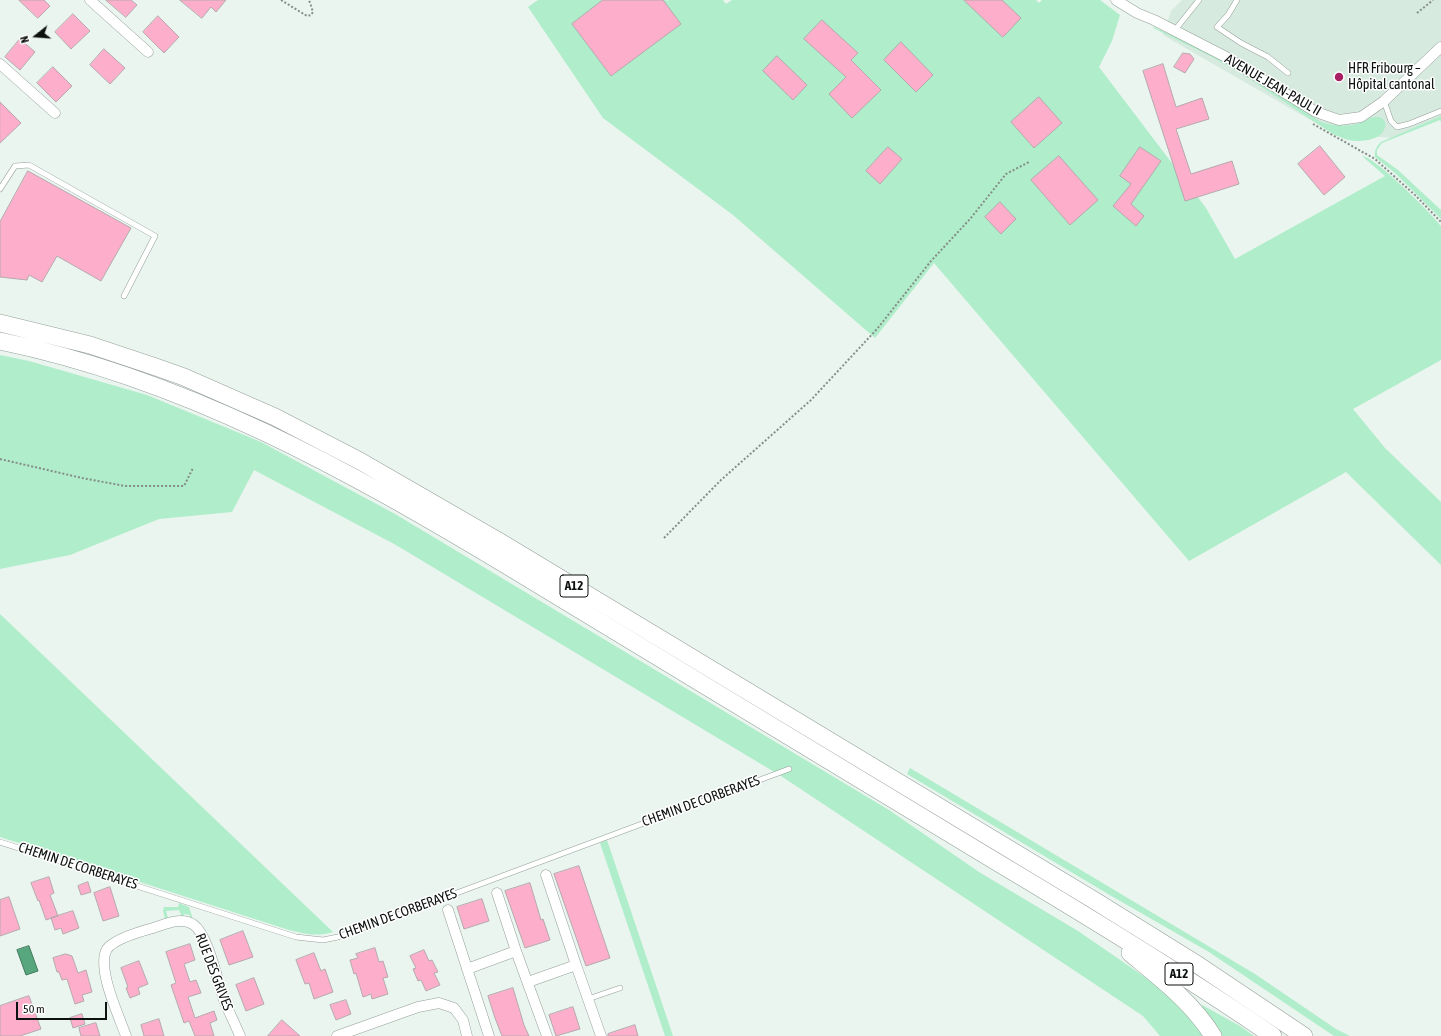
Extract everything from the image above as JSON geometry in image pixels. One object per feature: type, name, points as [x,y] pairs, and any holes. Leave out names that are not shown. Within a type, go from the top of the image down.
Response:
[{"type":"highway","name":"A12","points":[[0,323],[90,345],[184,377],[275,417],[366,464],[502,543],[1098,903],[1198,965],[1304,1036]]},
{"type":"highway","name":"A12","points":[[0,341],[85,362],[178,394],[238,419],[329,464],[411,509],[492,557],[1084,914],[1187,979],[1273,1036]]},
{"type":"highway","points":[[1084,914],[1175,991],[1194,1011],[1213,1036]]},
{"type":"street","points":[[90,0],[148,52]]},
{"type":"street","name":"AVENUE JEAN-PAUL II","points":[[1116,0],[1137,13],[1226,57],[1316,112],[1339,120],[1361,117],[1384,101],[1441,47]]},
{"type":"street","points":[[0,64],[55,113]]},
{"type":"street","points":[[546,875],[601,1036]]},
{"type":"street","points":[[497,893],[516,951],[547,1036]]},
{"type":"street","points":[[448,910],[488,1036]]},
{"type":"street","name":"RUE DES GRIVES","points":[[126,1036],[105,976],[103,962],[107,949],[114,943],[144,931],[171,922],[184,920],[194,925],[203,936],[224,1000],[240,1036]]},
{"type":"street","points":[[467,969],[516,951]]},
{"type":"street","points":[[528,982],[576,965]]},
{"type":"street","points":[[337,1036],[418,1007],[439,1003],[454,1008],[463,1020],[467,1036]]},
{"type":"lane","points":[[1174,30],[1199,0]]},
{"type":"lane","points":[[1236,0],[1228,15],[1217,27],[1241,43],[1268,57],[1288,73]]},
{"type":"lane","points":[[1384,101],[1391,121],[1397,127],[1441,112]]},
{"type":"lane","points":[[0,189],[15,166],[29,165],[155,236],[124,296]]},
{"type":"lane","name":"CHEMIN DE CORBERAYES","points":[[0,842],[296,937],[322,940],[338,937],[789,769]]},
{"type":"lane","points":[[588,999],[620,988]]},
{"type":"path","points":[[281,0],[307,16],[311,15],[313,12],[309,0]]},
{"type":"path","points":[[1417,13],[1432,0]]},
{"type":"path","points":[[1362,152],[1374,159],[1416,196],[1441,222]]},
{"type":"path","points":[[664,538],[721,480],[811,400],[877,330],[931,260],[970,219],[1006,174],[1029,162]]},
{"type":"path","points":[[0,459],[82,478],[125,486],[184,486],[193,468]]},
{"type":"shaded area","points":[[538,0],[723,0],[726,4],[732,0],[1036,0],[1039,3],[1042,0],[1100,0],[1120,15],[1112,41],[1099,67],[1206,208],[1235,259],[1385,176],[1362,156],[1368,158],[1402,186],[1441,226],[1441,360],[1353,409],[1385,448],[1441,502],[1441,565],[1346,472],[1189,561],[934,263],[875,338],[733,215],[603,118],[528,7]]},
{"type":"shaded area","name":"HFR Fribourg – Hôpital cantonal","points":[[1182,0],[1441,0],[1441,119],[1393,138],[1333,133],[1163,35],[1171,11]]},
{"type":"shaded area","points":[[1154,27],[1209,53],[1240,70],[1321,122],[1336,125],[1350,125],[1378,117],[1385,122],[1384,130],[1380,135],[1368,140],[1356,141],[1344,139],[1333,134],[1239,72],[1153,28]]},
{"type":"shaded area","points":[[1441,116],[1441,122],[1440,120],[1382,143],[1377,150],[1377,155],[1398,170],[1441,210],[1441,219],[1395,173],[1375,157],[1375,152],[1376,148],[1381,142]]},
{"type":"shaded area","points":[[0,355],[29,361],[147,395],[261,442],[395,514],[889,810],[979,872],[1078,931],[1158,986],[1194,1021],[1204,1036],[1160,1036],[1143,1016],[781,776],[396,545],[254,470],[232,512],[159,519],[70,555],[0,569]]},
{"type":"shaded area","points":[[0,614],[333,932],[316,935],[289,930],[0,837]]},
{"type":"shaded area","points":[[910,768],[1255,974],[1336,1029],[1350,1036],[1334,1036],[1209,952],[1108,894],[907,774]]},
{"type":"shaded area","points":[[607,840],[673,1036],[665,1036],[600,843]]},
{"type":"shaded area","points":[[179,903],[189,907],[193,919],[190,919],[190,915],[184,914],[182,917],[179,910],[166,911],[168,918],[165,919],[163,911],[164,907],[178,907]]},
{"type":"shaded area","points":[[29,946],[38,971],[26,975],[17,950]]},
{"type":"shaded area","points":[[1202,1005],[1240,1026],[1254,1036],[1220,1036],[1200,1007]]},
{"type":"building","points":[[19,0],[44,0],[50,6],[38,18]]},
{"type":"building","points":[[106,0],[131,0],[137,5],[126,17]]},
{"type":"building","points":[[180,0],[226,0],[216,12],[211,7],[202,18]]},
{"type":"building","points":[[603,0],[663,0],[681,24],[611,76],[572,24]]},
{"type":"building","points":[[964,0],[1002,0],[1021,18],[1003,37]]},
{"type":"building","points":[[73,14],[90,31],[71,49],[55,32]]},
{"type":"building","points":[[158,16],[179,37],[164,53],[143,32]]},
{"type":"building","points":[[822,20],[858,53],[851,60],[881,90],[852,118],[829,94],[846,77],[804,39]]},
{"type":"building","points":[[20,39],[35,52],[20,70],[5,57]]},
{"type":"building","points":[[901,42],[933,75],[916,92],[884,60]]},
{"type":"building","points":[[104,49],[125,68],[110,84],[90,65]]},
{"type":"building","points":[[1183,53],[1190,54],[1194,59],[1185,73],[1174,67]]},
{"type":"building","points":[[777,56],[807,85],[793,100],[763,71]]},
{"type":"building","points":[[1163,64],[1176,107],[1202,98],[1209,119],[1176,129],[1191,174],[1232,161],[1239,184],[1185,201],[1143,71]]},
{"type":"building","points":[[53,67],[72,86],[56,102],[37,83]]},
{"type":"building","points":[[1039,97],[1062,123],[1034,148],[1011,122]]},
{"type":"building","points":[[0,102],[21,123],[0,143]]},
{"type":"building","points":[[1320,146],[1345,177],[1324,195],[1298,164]]},
{"type":"building","points":[[888,147],[902,159],[880,184],[866,171]]},
{"type":"building","points":[[1140,147],[1161,161],[1131,204],[1144,216],[1136,226],[1113,206],[1131,184],[1120,176]]},
{"type":"building","points":[[1059,156],[1098,200],[1070,225],[1031,180]]},
{"type":"building","points":[[28,171],[131,228],[101,281],[57,256],[42,282],[29,275],[27,280],[0,277],[0,222]]},
{"type":"building","points":[[1000,202],[1016,219],[1001,234],[985,217]]},
{"type":"building","points":[[579,866],[610,958],[586,966],[554,874]]},
{"type":"building","points":[[49,877],[54,893],[50,895],[58,916],[46,920],[31,883]]},
{"type":"building","points":[[88,882],[91,892],[81,895],[78,886]]},
{"type":"building","points":[[530,883],[541,920],[543,919],[550,940],[525,948],[505,891]]},
{"type":"building","points":[[110,887],[119,916],[103,921],[94,893]]},
{"type":"building","points":[[9,897],[20,929],[0,936],[0,900]]},
{"type":"building","points":[[482,899],[489,921],[464,929],[457,907]]},
{"type":"building","points":[[73,911],[79,928],[63,934],[61,928],[55,930],[51,918]]},
{"type":"building","points":[[243,931],[253,957],[229,965],[220,940]]},
{"type":"building","points":[[190,944],[195,960],[184,964],[190,982],[196,980],[201,993],[188,997],[195,1018],[214,1011],[217,1020],[210,1023],[214,1036],[195,1036],[189,1021],[184,1023],[171,985],[176,983],[166,952]]},
{"type":"building","points":[[375,948],[379,962],[383,961],[388,977],[383,978],[388,994],[372,999],[371,994],[363,997],[356,973],[354,974],[350,960],[358,958],[356,954]]},
{"type":"building","points":[[424,950],[429,961],[432,960],[438,972],[434,973],[440,985],[426,991],[421,980],[418,981],[413,969],[416,968],[410,956]]},
{"type":"building","points":[[314,953],[321,971],[325,969],[333,992],[314,999],[309,983],[305,984],[296,960]]},
{"type":"building","points":[[66,954],[72,956],[78,973],[86,970],[92,992],[82,995],[84,1001],[75,1004],[67,979],[62,980],[59,972],[57,972],[53,958]]},
{"type":"building","points":[[139,961],[148,984],[138,988],[140,994],[130,998],[126,988],[128,987],[121,968]]},
{"type":"building","points":[[254,978],[264,1004],[246,1011],[236,985]]},
{"type":"building","points":[[513,988],[524,1025],[529,1036],[502,1036],[495,1018],[488,996]]},
{"type":"building","points":[[29,996],[41,1029],[20,1036],[0,1036],[0,1006]]},
{"type":"building","points":[[346,1000],[351,1014],[336,1020],[330,1005]]},
{"type":"building","points":[[573,1007],[580,1029],[556,1036],[549,1015]]},
{"type":"building","points":[[82,1014],[85,1024],[73,1028],[70,1018]]},
{"type":"building","points":[[159,1019],[164,1036],[144,1036],[141,1025]]},
{"type":"building","points":[[282,1020],[300,1036],[268,1036]]},
{"type":"building","points":[[96,1023],[100,1036],[81,1036],[79,1028]]},
{"type":"building","points":[[635,1025],[638,1036],[608,1036],[608,1034]]},
{"type":"place","name":"HFR Fribourg – Hôpital cantonal","points":[[1339,77]]}]
